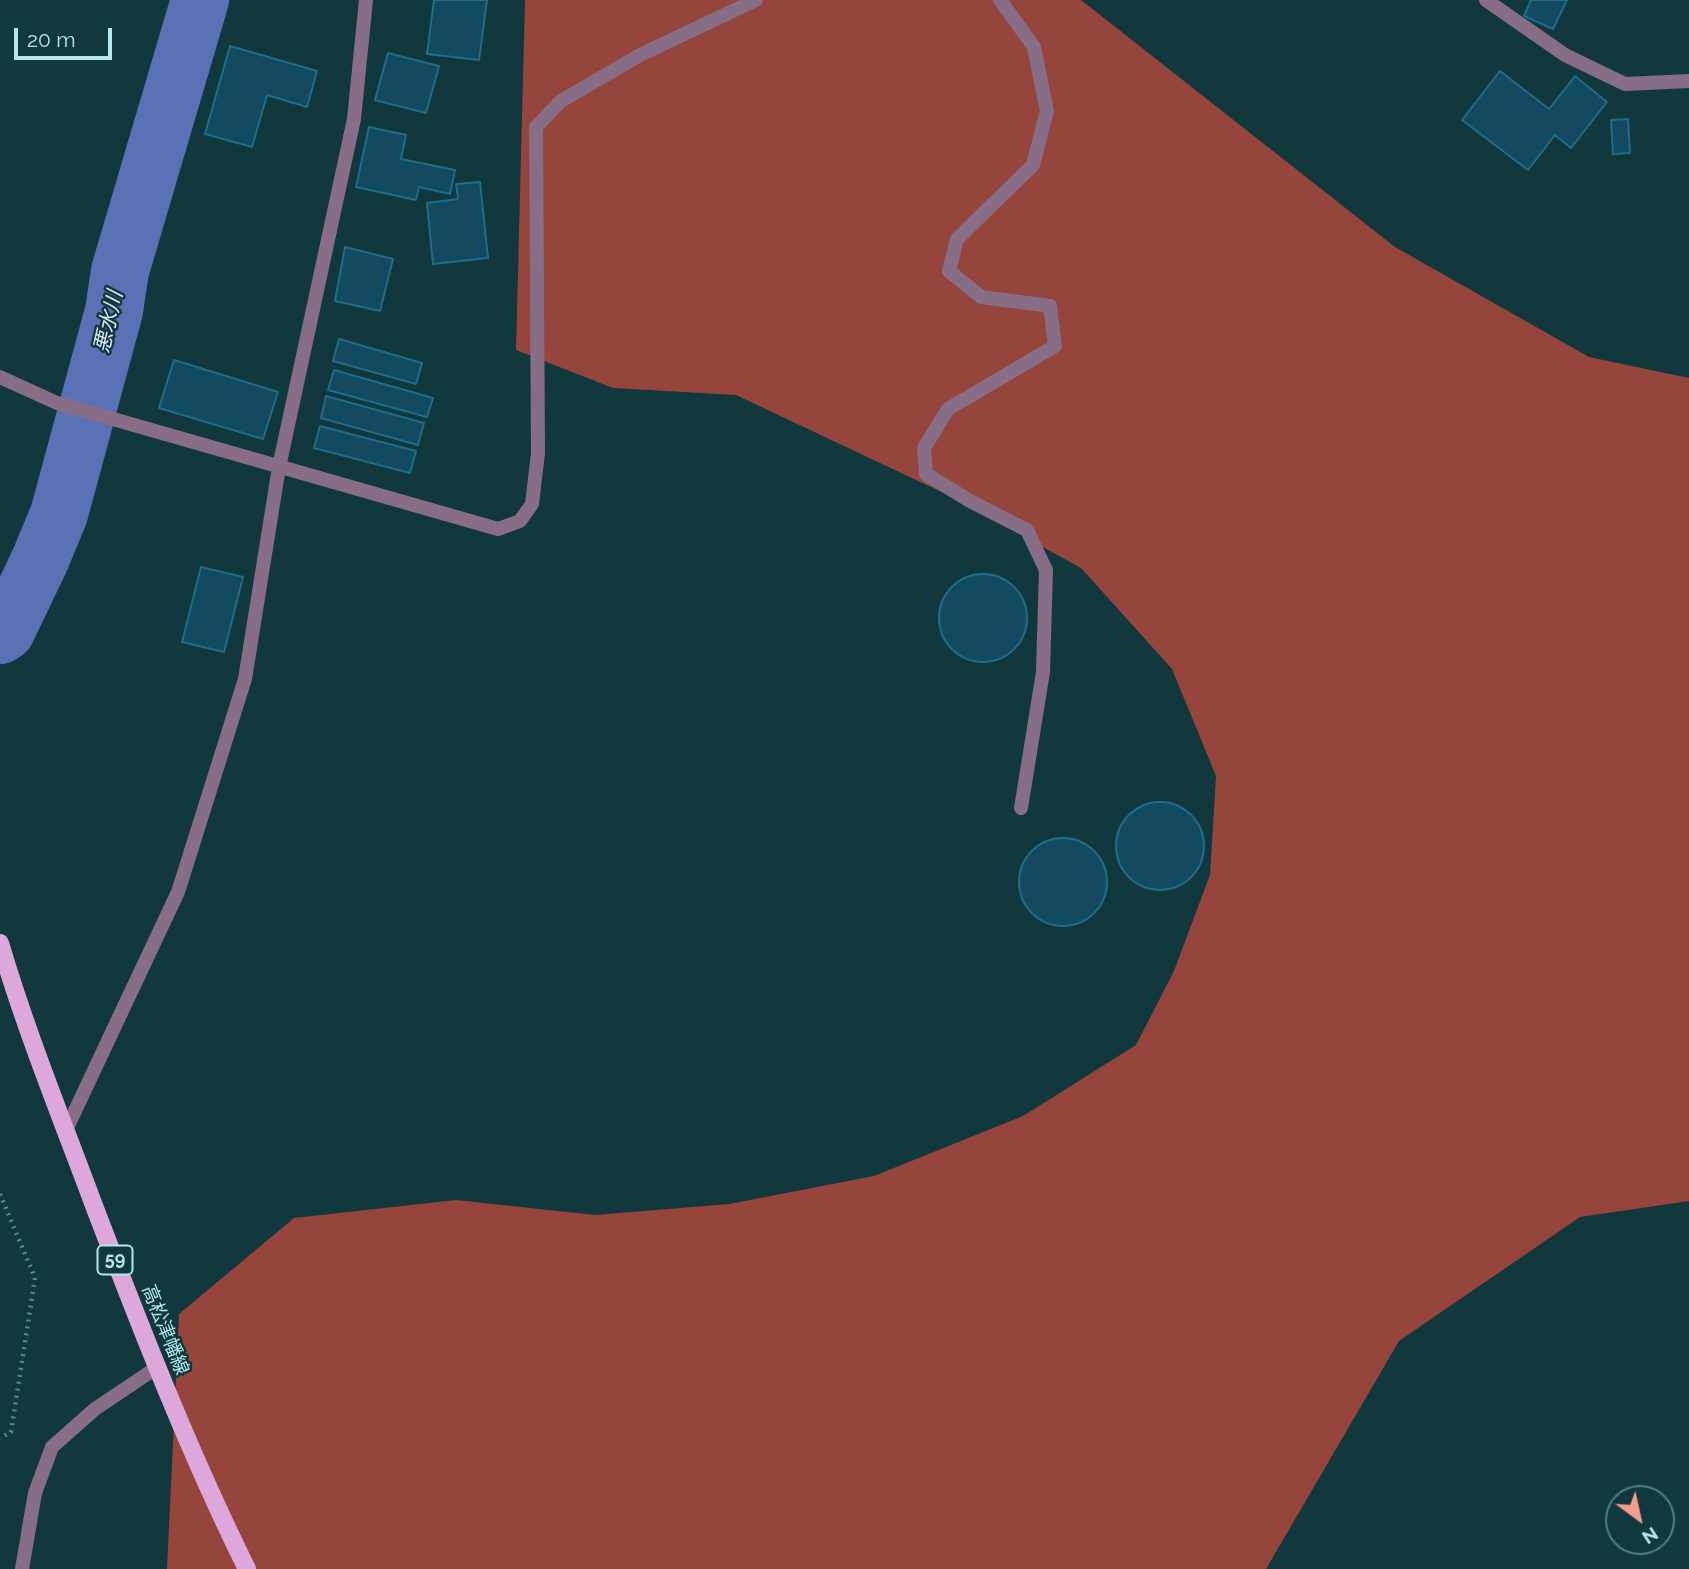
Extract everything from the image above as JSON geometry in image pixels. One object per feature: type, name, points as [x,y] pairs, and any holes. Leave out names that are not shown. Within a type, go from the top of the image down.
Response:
[{"type":"main road","name":"高松津幡線","points":[[0,943],[66,1130],[156,1367],[247,1569]]},
{"type":"street","points":[[66,1130],[178,892],[245,678],[279,467],[354,118],[366,0]]},
{"type":"street","points":[[0,377],[57,403],[498,530],[520,522],[532,504],[538,453],[536,127],[561,101],[606,74],[755,0]]},
{"type":"street","points":[[1000,0],[1034,47],[1047,111],[1033,165],[957,239],[948,271],[981,297],[1050,306],[1055,346],[948,409],[924,448],[926,474],[970,501],[1027,530],[1045,570],[1043,672],[1021,808]]},
{"type":"street","points":[[1486,0],[1564,55],[1625,84],[1689,81]]},
{"type":"street","points":[[22,1569],[35,1493],[52,1447],[95,1409],[156,1367]]},
{"type":"path","points":[[0,1194],[35,1278],[11,1432],[0,1438]]},
{"type":"shaded area","points":[[525,0],[1081,0],[1395,247],[1589,357],[1689,378],[1689,1201],[1580,1217],[1399,1341],[1266,1569],[167,1569],[179,1314],[294,1218],[456,1200],[595,1215],[729,1204],[874,1176],[1023,1116],[1136,1045],[1174,971],[1210,875],[1216,776],[1172,669],[1081,568],[952,497],[736,395],[613,388],[516,350]]},
{"type":"building","points":[[434,0],[487,0],[479,60],[427,54]]},
{"type":"building","points":[[1531,0],[1567,0],[1553,29],[1524,16]]},
{"type":"building","points":[[230,46],[317,71],[307,107],[267,95],[252,147],[205,134]]},
{"type":"building","points":[[388,53],[439,66],[426,113],[375,100]]},
{"type":"building","points":[[1500,71],[1549,109],[1575,76],[1607,102],[1571,148],[1555,135],[1528,170],[1462,120]]},
{"type":"building","points":[[1628,119],[1630,153],[1613,154],[1611,120]]},
{"type":"building","points":[[369,127],[406,135],[401,159],[455,170],[450,194],[419,187],[416,200],[356,187]]},
{"type":"building","points":[[480,182],[488,258],[433,264],[427,203],[458,199],[456,184]]},
{"type":"building","points":[[345,247],[393,259],[380,311],[335,301]]},
{"type":"building","points":[[339,339],[422,363],[416,384],[333,361]]},
{"type":"building","points":[[174,360],[278,392],[263,439],[159,408]]},
{"type":"building","points":[[334,370],[433,398],[427,417],[328,390]]},
{"type":"building","points":[[326,396],[424,423],[418,445],[321,418]]},
{"type":"building","points":[[320,426],[416,451],[410,473],[314,448]]},
{"type":"building","points":[[201,567],[243,577],[224,652],[182,642]]},
{"type":"building","points":[[983,574],[1008,581],[1020,593],[1027,618],[1020,643],[1008,655],[983,662],[958,655],[946,643],[939,618],[946,593],[958,581]]},
{"type":"building","points":[[1160,802],[1185,809],[1197,821],[1204,846],[1197,871],[1185,883],[1160,890],[1135,883],[1123,871],[1116,846],[1123,821],[1135,809]]},
{"type":"building","points":[[1063,838],[1088,845],[1100,857],[1107,882],[1100,907],[1088,919],[1063,926],[1038,919],[1026,907],[1019,882],[1026,857],[1038,845]]},
{"type":"waterway","name":"悪水川","points":[[0,635],[6,631],[59,514],[114,311],[120,271],[200,0]]},
{"type":"waterway","points":[[0,656],[6,631]]}]
